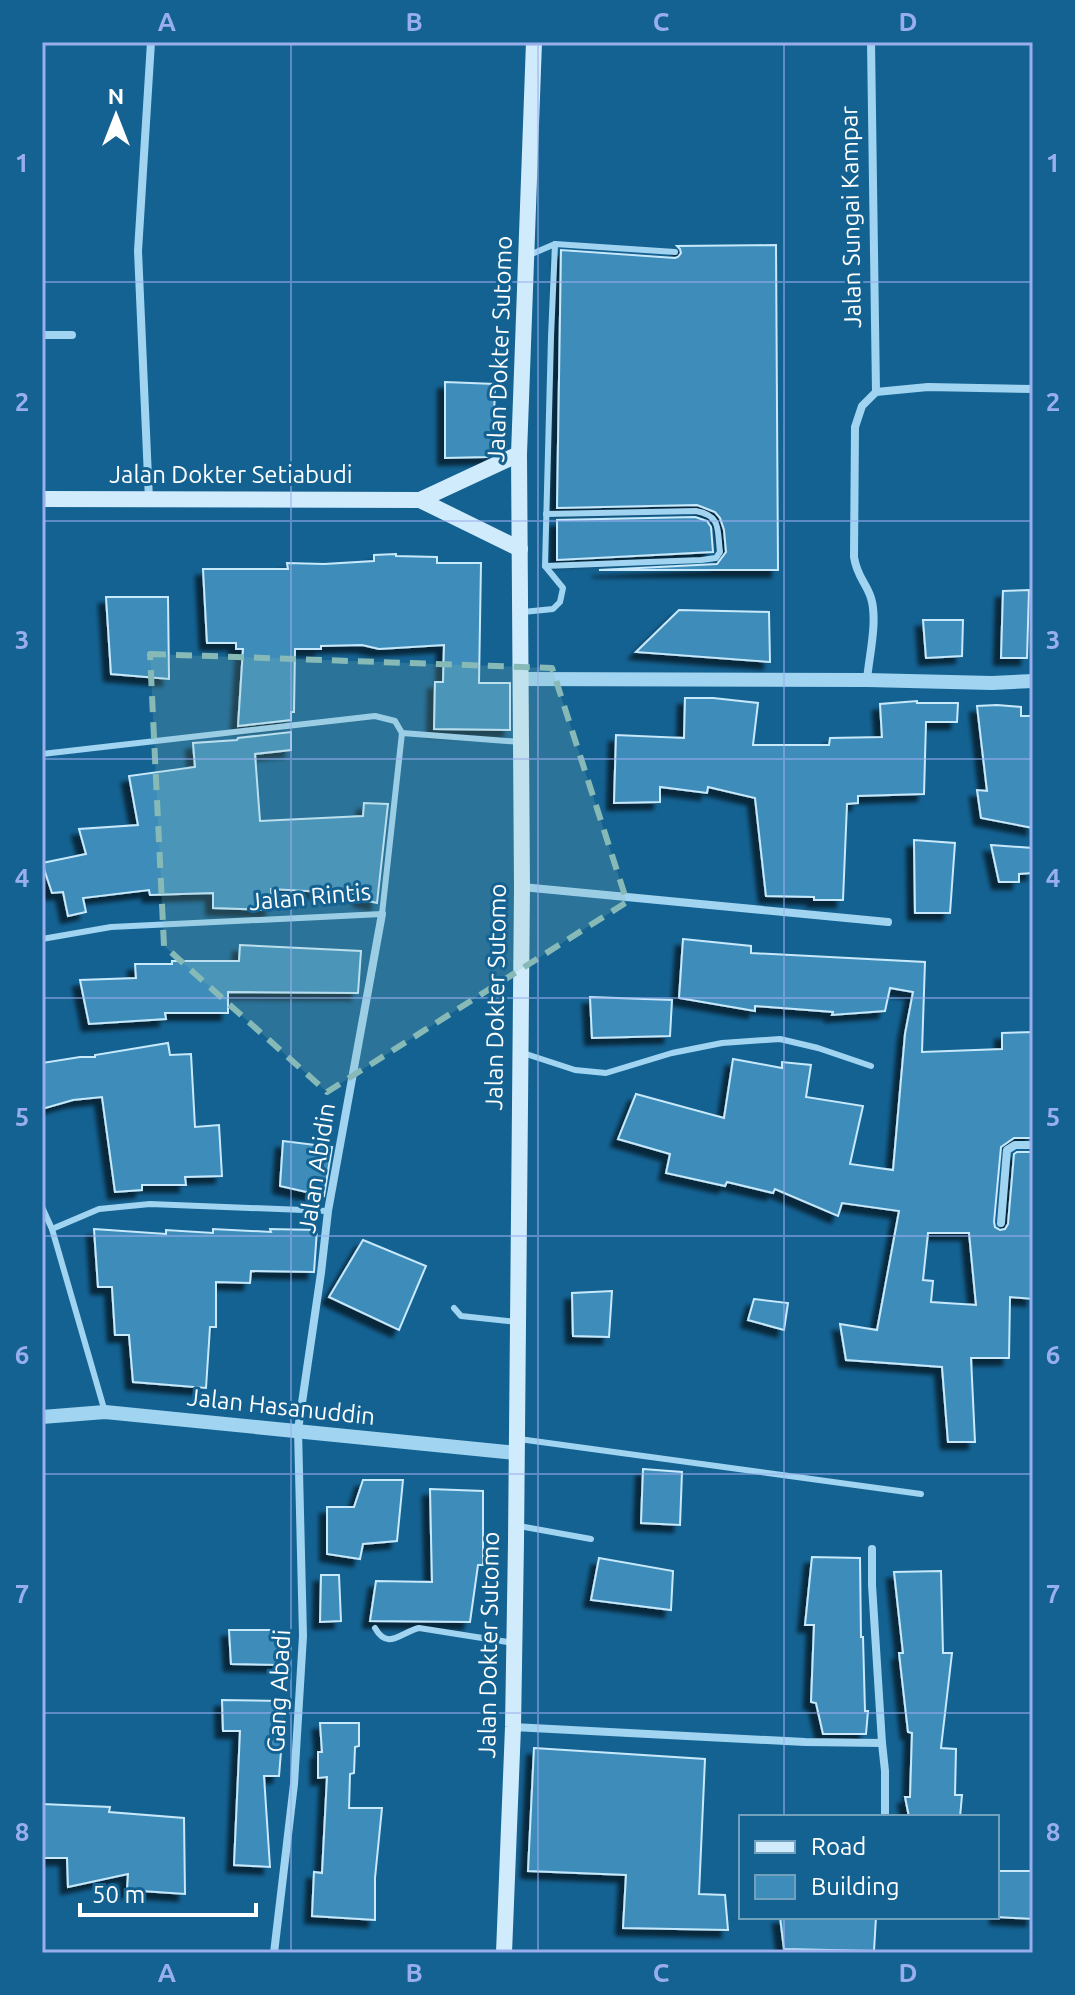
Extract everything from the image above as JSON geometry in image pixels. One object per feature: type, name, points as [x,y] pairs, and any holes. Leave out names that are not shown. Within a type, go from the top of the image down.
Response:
[{"type":"main road","name":"Jalan Dokter Sutomo","points":[[504,1953],[513,1727],[516,1526],[522,887],[519,454],[534,42]]},
{"type":"main road","name":"Jalan Dokter Setiabudi","points":[[42,499],[420,500],[519,454]]},
{"type":"main road","name":"Jalan Dokter Setiabudi","points":[[420,500],[520,549]]},
{"type":"street","points":[[149,500],[138,251],[151,42]]},
{"type":"street","name":"Jalan Sungai Kampar","points":[[871,42],[876,392]]},
{"type":"street","points":[[42,335],[72,335]]},
{"type":"street","points":[[867,680],[874,615],[870,597],[856,571],[854,557],[855,427],[862,406],[876,392],[928,387],[1033,389]]},
{"type":"street","points":[[521,679],[1033,681]]},
{"type":"street","points":[[522,887],[888,922]]},
{"type":"street","name":"Jalan Abidin","points":[[298,1430],[328,1211],[382,914]]},
{"type":"street","points":[[1001,1223],[1007,1150],[1015,1145],[1033,1145]]},
{"type":"street","name":"Jalan Hasanuddin","points":[[42,1417],[105,1412],[298,1430],[516,1445]]},
{"type":"street","name":"Gang Abadi","points":[[274,1953],[294,1784],[303,1636],[298,1430]]},
{"type":"street","points":[[872,1549],[885,1815]]},
{"type":"street","points":[[513,1727],[882,1743]]},
{"type":"lane","points":[[527,256],[555,244],[675,252]]},
{"type":"lane","points":[[520,612],[553,609],[560,602],[563,588],[545,566],[555,244]]},
{"type":"lane","points":[[545,566],[701,560],[716,558],[720,552],[716,522],[708,514],[696,511],[546,514]]},
{"type":"lane","points":[[42,754],[375,716],[395,721],[402,733],[521,742]]},
{"type":"lane","name":"Jalan Rintis","points":[[42,939],[111,927],[382,914],[402,733]]},
{"type":"lane","points":[[519,1052],[575,1070],[606,1073],[672,1053],[722,1043],[780,1039],[871,1066]]},
{"type":"lane","points":[[52,1229],[99,1209],[150,1204],[328,1211]]},
{"type":"lane","points":[[42,1207],[52,1229],[105,1412]]},
{"type":"lane","points":[[454,1308],[461,1316],[517,1322]]},
{"type":"lane","points":[[516,1445],[921,1494]]},
{"type":"lane","points":[[516,1526],[591,1539]]},
{"type":"lane","points":[[375,1628],[385,1639],[395,1639],[419,1628],[514,1643]]},
{"type":"highlighted area","points":[[150,654],[552,668],[627,902],[327,1092],[164,946]]},
{"type":"building","points":[[776,245],[778,570],[599,570],[717,564],[726,552],[724,530],[715,512],[697,505],[557,508],[561,250],[675,258],[681,253],[677,246]]},
{"type":"building","points":[[445,382],[495,384],[493,454],[486,457],[445,458]]},
{"type":"building","points":[[695,517],[707,521],[711,527],[713,552],[557,560],[557,520]]},
{"type":"building","points":[[374,555],[437,557],[437,563],[481,563],[479,683],[510,683],[510,730],[434,729],[435,682],[443,682],[444,645],[295,649],[294,712],[291,712],[291,720],[238,726],[243,649],[236,649],[236,643],[207,643],[203,569],[288,569],[287,563],[374,561]]},
{"type":"building","points":[[1029,590],[1027,658],[1001,658],[1003,591]]},
{"type":"building","points":[[106,597],[168,597],[169,679],[111,674]]},
{"type":"building","points":[[679,610],[769,612],[770,662],[636,652]]},
{"type":"building","points":[[923,620],[963,620],[962,656],[926,658]]},
{"type":"building","points":[[685,698],[758,703],[753,745],[829,745],[830,738],[882,737],[880,704],[917,701],[958,703],[957,722],[926,722],[924,794],[858,796],[858,803],[847,804],[843,900],[766,896],[755,798],[708,787],[707,793],[660,787],[660,802],[614,803],[616,735],[684,738]]},
{"type":"building","points":[[977,706],[1021,707],[1021,716],[1033,716],[1033,828],[981,818],[977,790],[987,791]]},
{"type":"building","points":[[291,732],[291,750],[255,754],[260,821],[363,816],[364,803],[388,804],[377,903],[360,899],[360,894],[271,889],[272,910],[213,908],[213,893],[150,895],[149,890],[83,898],[86,912],[68,916],[63,892],[52,893],[42,863],[86,854],[79,829],[138,825],[129,776],[195,767],[193,743]]},
{"type":"building","points":[[914,840],[955,843],[950,913],[915,913]]},
{"type":"building","points":[[991,845],[1033,848],[1033,873],[1019,874],[1019,882],[999,882]]},
{"type":"building","points":[[683,939],[751,946],[751,953],[925,962],[922,1052],[1002,1049],[1002,1033],[1033,1032],[1033,1138],[1014,1138],[1001,1147],[994,1222],[1000,1230],[1008,1224],[1014,1154],[1033,1152],[1033,1299],[1010,1297],[1009,1358],[971,1358],[975,1442],[948,1442],[942,1367],[846,1360],[840,1324],[877,1330],[899,1211],[842,1203],[838,1216],[775,1189],[773,1193],[727,1182],[725,1186],[666,1173],[670,1154],[618,1139],[636,1094],[724,1118],[733,1059],[782,1068],[782,1062],[811,1065],[806,1097],[863,1106],[850,1164],[893,1170],[905,1034],[913,992],[890,988],[885,1011],[832,1015],[833,1012],[755,1006],[755,1011],[679,998]],"holes":[[[928,1233],[969,1233],[976,1305],[931,1302],[933,1281],[923,1280]]]},
{"type":"building","points":[[240,945],[361,951],[358,993],[228,992],[228,1013],[165,1013],[166,1019],[89,1024],[80,980],[136,978],[135,964],[239,961]]},
{"type":"building","points":[[590,997],[672,1000],[670,1036],[592,1038]]},
{"type":"building","points":[[168,1043],[170,1055],[191,1054],[195,1127],[219,1125],[222,1176],[185,1177],[186,1185],[142,1185],[142,1190],[115,1192],[102,1097],[73,1100],[42,1109],[42,1063]]},
{"type":"building","points":[[283,1141],[332,1147],[324,1196],[280,1186]]},
{"type":"building","points":[[94,1229],[166,1234],[166,1230],[213,1233],[213,1229],[271,1232],[270,1229],[317,1230],[314,1272],[251,1271],[250,1283],[216,1282],[216,1327],[210,1327],[206,1388],[133,1382],[129,1335],[115,1335],[112,1287],[98,1287]]},
{"type":"building","points":[[363,1240],[426,1266],[399,1330],[329,1297]]},
{"type":"building","points":[[612,1291],[609,1337],[573,1336],[572,1293]]},
{"type":"building","points":[[754,1299],[788,1303],[784,1330],[748,1320]]},
{"type":"building","points":[[643,1469],[682,1472],[680,1525],[641,1523]]},
{"type":"building","points":[[363,1480],[403,1480],[397,1541],[363,1544],[360,1559],[327,1554],[327,1507],[354,1507]]},
{"type":"building","points":[[430,1489],[483,1491],[483,1565],[478,1565],[470,1622],[370,1621],[376,1581],[432,1582]]},
{"type":"building","points":[[812,1557],[860,1558],[861,1637],[865,1711],[868,1711],[866,1734],[823,1734],[816,1703],[811,1702],[814,1625],[805,1625]]},
{"type":"building","points":[[599,1558],[673,1571],[671,1610],[591,1600]]},
{"type":"building","points":[[941,1571],[943,1653],[952,1653],[941,1748],[956,1749],[955,1795],[962,1795],[960,1815],[909,1815],[905,1797],[910,1797],[912,1733],[908,1732],[899,1653],[903,1653],[894,1572]]},
{"type":"building","points":[[321,1575],[339,1575],[341,1621],[320,1622]]},
{"type":"building","points":[[229,1630],[280,1630],[281,1665],[231,1664]]},
{"type":"building","points":[[222,1700],[281,1701],[283,1727],[279,1776],[264,1776],[270,1867],[234,1865],[240,1731],[223,1731]]},
{"type":"building","points":[[320,1723],[359,1723],[359,1746],[355,1747],[354,1773],[350,1774],[349,1808],[382,1808],[375,1878],[375,1920],[312,1916],[314,1872],[322,1873],[327,1777],[318,1778],[318,1752],[322,1752]]},
{"type":"building","points":[[534,1748],[705,1759],[699,1894],[725,1895],[728,1930],[623,1928],[626,1875],[528,1871]]},
{"type":"building","points":[[42,1804],[110,1807],[109,1812],[184,1818],[185,1894],[127,1890],[128,1874],[68,1887],[67,1858],[42,1858]]},
{"type":"building","points":[[999,1871],[1033,1871],[1033,1919],[999,1917]]},
{"type":"building","points":[[780,1919],[876,1919],[874,1951],[784,1949]]}]
